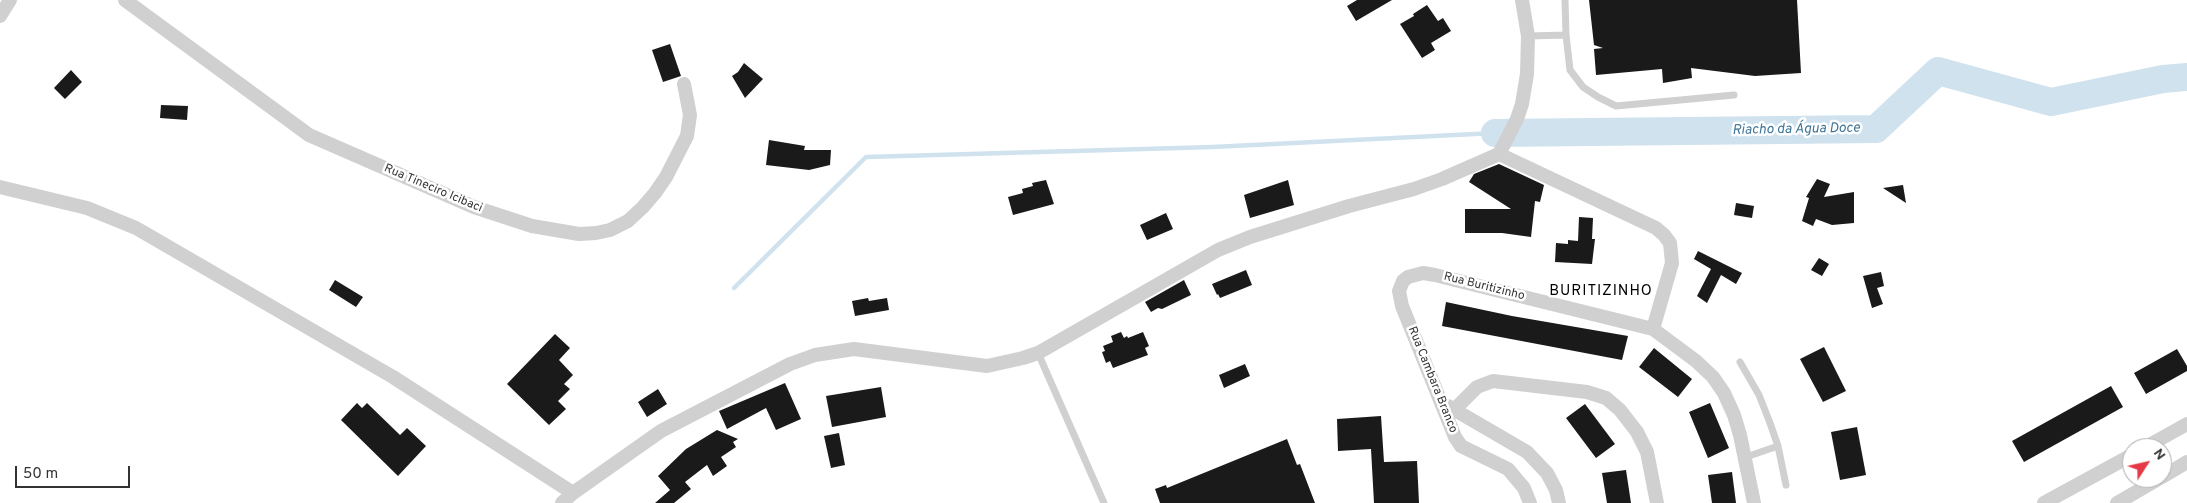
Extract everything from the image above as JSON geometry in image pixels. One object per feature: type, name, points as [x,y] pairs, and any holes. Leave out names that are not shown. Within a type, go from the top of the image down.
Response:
[{"type":"street","points":[[0,16],[10,0]]},
{"type":"street","name":"Rua Tineciro Icibaci","points":[[126,0],[310,135],[474,208],[532,226],[578,234],[610,230],[628,221],[655,193],[666,177],[687,136],[690,115],[684,84]]},
{"type":"street","points":[[562,503],[573,493],[662,431],[782,367],[815,355],[854,349],[987,366],[1006,363],[1038,353],[1218,250],[1250,237],[1348,206],[1414,189],[1451,176],[1499,154],[1517,119],[1522,104],[1528,65],[1528,36],[1522,0]]},
{"type":"street","points":[[1499,154],[1656,228],[1664,235],[1670,243],[1672,263],[1653,329]]},
{"type":"street","points":[[0,188],[87,208],[136,228],[393,378],[573,493]]},
{"type":"street","name":"Rua Buritizinho","points":[[1403,281],[1414,274],[1435,275],[1653,329],[1696,361],[1712,377],[1724,393],[1734,415],[1746,457],[1754,503]]},
{"type":"street","name":"Rua Cambara Branco","points":[[1403,281],[1400,291],[1402,306],[1449,406],[1456,437],[1461,446],[1508,469],[1524,488],[1530,503]]},
{"type":"street","points":[[1559,503],[1556,490],[1547,473],[1528,452],[1449,406],[1476,387],[1494,381],[1587,392],[1606,398],[1620,410],[1637,432],[1647,452],[1658,503]]},
{"type":"street","points":[[2162,438],[2187,424]]},
{"type":"street","points":[[2044,503],[2122,460]]},
{"type":"street","points":[[2172,471],[2187,462]]},
{"type":"street","points":[[2117,503],[2142,488]]},
{"type":"lane","points":[[1565,0],[1570,70],[1583,87],[1598,97],[1616,106],[1734,95]]},
{"type":"lane","points":[[1528,36],[1566,35]]},
{"type":"lane","points":[[1038,353],[1104,503]]},
{"type":"lane","points":[[1740,362],[1759,395],[1778,446],[1786,485]]},
{"type":"lane","points":[[1746,457],[1778,446]]},
{"type":"building","points":[[1357,0],[1392,0],[1356,21],[1347,6]]},
{"type":"building","points":[[1589,0],[1797,0],[1801,73],[1755,76],[1691,68],[1692,78],[1663,83],[1662,69],[1596,75],[1594,49],[1603,48],[1594,45]]},
{"type":"building","points":[[1427,5],[1438,21],[1443,18],[1451,31],[1431,43],[1435,50],[1422,58],[1400,24],[1414,16],[1413,14]]},
{"type":"building","points":[[670,44],[681,76],[663,82],[652,50]]},
{"type":"building","points":[[744,63],[763,79],[745,98],[732,76],[738,72]]},
{"type":"building","points":[[71,70],[82,82],[65,99],[54,88]]},
{"type":"building","points":[[161,105],[188,106],[187,120],[160,118]]},
{"type":"building","points":[[769,140],[805,146],[804,150],[831,150],[830,165],[809,170],[766,165]]},
{"type":"building","points":[[1499,164],[1544,185],[1540,202],[1535,201],[1531,237],[1502,233],[1465,233],[1465,209],[1511,209],[1469,182],[1474,174]]},
{"type":"building","points":[[1817,179],[1830,184],[1824,197],[1854,192],[1854,223],[1832,225],[1816,219],[1813,226],[1802,221],[1809,198],[1806,197]]},
{"type":"building","points":[[1046,180],[1054,204],[1013,215],[1008,197],[1023,193],[1022,189],[1033,186],[1032,183]]},
{"type":"building","points":[[1288,180],[1294,205],[1250,218],[1244,195]]},
{"type":"building","points":[[1903,185],[1906,203],[1883,188]]},
{"type":"building","points":[[1736,203],[1754,206],[1752,218],[1734,215]]},
{"type":"building","points":[[1166,213],[1173,229],[1147,240],[1140,225]]},
{"type":"building","points":[[1579,217],[1593,218],[1592,239],[1595,239],[1592,264],[1555,262],[1556,243],[1568,244],[1568,240],[1578,241]]},
{"type":"building","points":[[1698,251],[1742,273],[1736,284],[1721,275],[1707,303],[1697,296],[1711,269],[1694,259]]},
{"type":"building","points":[[1819,258],[1829,264],[1822,276],[1811,270]]},
{"type":"building","points":[[1246,270],[1252,285],[1220,298],[1217,295],[1212,284]]},
{"type":"building","points":[[1881,272],[1884,286],[1877,288],[1883,304],[1872,308],[1863,276]]},
{"type":"building","points":[[335,280],[363,297],[356,307],[329,290]]},
{"type":"building","points":[[1184,280],[1191,295],[1162,309],[1158,308],[1151,312],[1145,302]]},
{"type":"building","points":[[868,298],[869,301],[887,298],[889,310],[855,316],[852,301]]},
{"type":"building","points":[[1446,302],[1512,316],[1628,336],[1622,360],[1442,326]]},
{"type":"building","points":[[1121,332],[1124,338],[1127,336],[1128,338],[1143,332],[1149,346],[1145,348],[1148,355],[1113,368],[1110,361],[1106,363],[1102,352],[1105,351],[1103,346],[1113,342],[1111,336]]},
{"type":"building","points":[[555,334],[570,348],[559,360],[573,375],[564,384],[570,389],[558,401],[566,409],[549,425],[507,384]]},
{"type":"building","points":[[1824,347],[1846,391],[1823,402],[1800,359]]},
{"type":"building","points":[[1654,348],[1692,379],[1678,397],[1639,367]]},
{"type":"building","points":[[2177,349],[2187,366],[2187,371],[2146,394],[2134,373]]},
{"type":"building","points":[[1245,364],[1250,376],[1224,388],[1219,375]]},
{"type":"building","points":[[785,383],[801,419],[776,430],[766,408],[727,429],[719,411]]},
{"type":"building","points":[[2111,386],[2123,407],[2024,462],[2012,441]]},
{"type":"building","points":[[881,387],[886,417],[832,427],[826,396]]},
{"type":"building","points":[[658,389],[667,404],[647,417],[638,402]]},
{"type":"building","points":[[357,403],[362,408],[367,403],[400,435],[407,428],[426,446],[398,476],[341,420]]},
{"type":"building","points":[[1710,403],[1729,448],[1708,458],[1689,412]]},
{"type":"building","points":[[1585,404],[1615,444],[1596,458],[1566,418]]},
{"type":"building","points":[[1381,416],[1384,462],[1417,461],[1419,503],[1374,503],[1371,449],[1338,451],[1337,419]]},
{"type":"building","points":[[1857,427],[1866,475],[1840,480],[1831,432]]},
{"type":"building","points":[[717,430],[738,439],[733,442],[736,447],[721,457],[727,466],[713,476],[707,465],[685,482],[691,489],[674,503],[655,503],[670,490],[658,476],[686,449]]},
{"type":"building","points":[[839,433],[845,465],[831,468],[824,436]]},
{"type":"building","points":[[1287,439],[1297,465],[1300,464],[1315,503],[1160,503],[1155,489],[1166,485],[1167,488]]},
{"type":"building","points":[[1626,470],[1631,503],[1607,503],[1602,473]]},
{"type":"building","points":[[1732,472],[1736,503],[1712,503],[1708,475]]},
{"type":"waterway","name":"Riacho da Água Doce","points":[[1495,133],[1876,129],[1938,71],[2051,102],[2163,79],[2187,77]]},
{"type":"waterway","points":[[734,288],[866,157],[1213,147],[1495,133]]},
{"type":"district","name":"BURITIZINHO","points":[[1601,292]]}]
